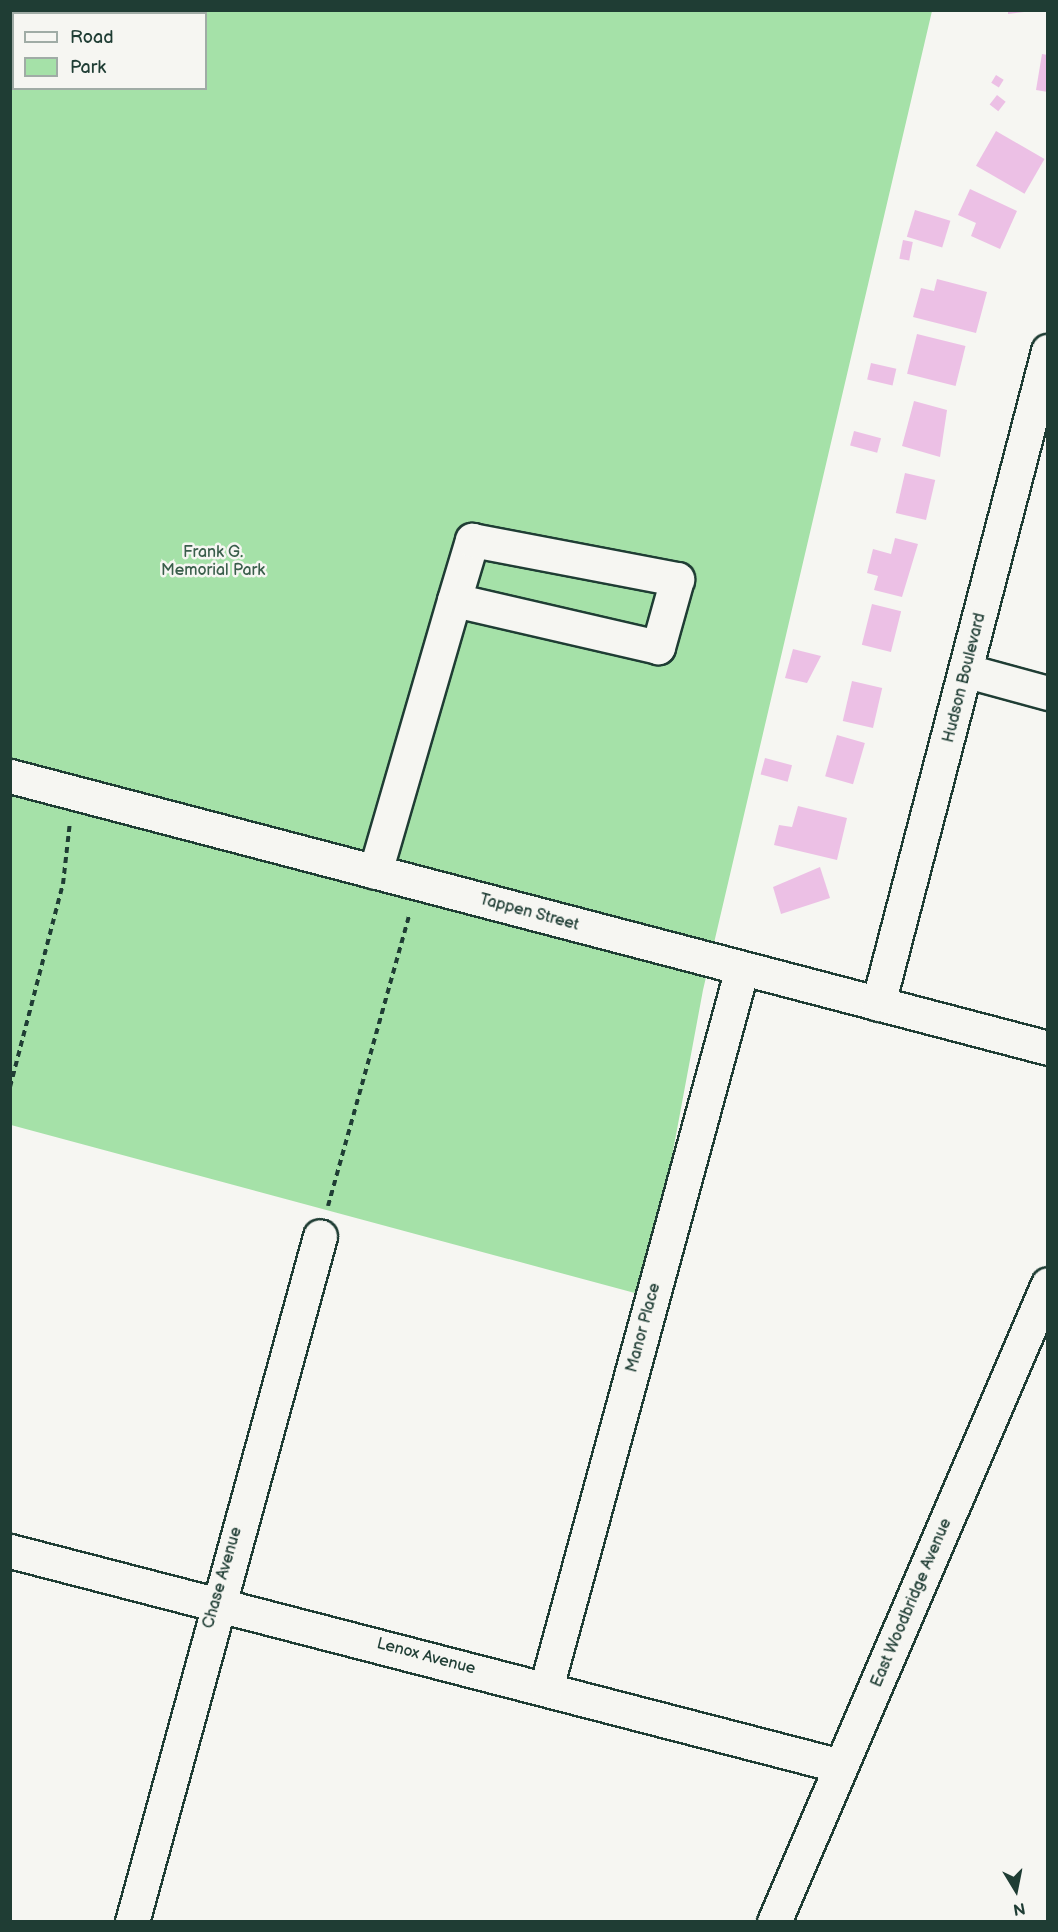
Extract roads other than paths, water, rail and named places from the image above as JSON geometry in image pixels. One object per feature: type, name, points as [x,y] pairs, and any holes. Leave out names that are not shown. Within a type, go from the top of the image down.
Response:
[{"type":"street","name":"Hudson Boulevard","points":[[878,1004],[967,671],[1047,351]]},
{"type":"street","points":[[375,873],[454,600],[472,540],[677,579],[658,647],[454,600]]},
{"type":"street","points":[[967,671],[1047,693]]},
{"type":"street","name":"Tappen Street","points":[[10,776],[1047,1048]]},
{"type":"street","name":"Manor Place","points":[[546,1688],[742,968]]},
{"type":"street","name":"Chase Avenue","points":[[132,1922],[216,1602],[320,1236]]},
{"type":"street","name":"East Woodbridge Avenue","points":[[774,1922],[1047,1284]]},
{"type":"street","name":"Lenox Avenue","points":[[10,1551],[216,1602],[841,1766]]},
{"type":"park label","name":"Frank G. Memorial Park","points":[[213,562]]}]
